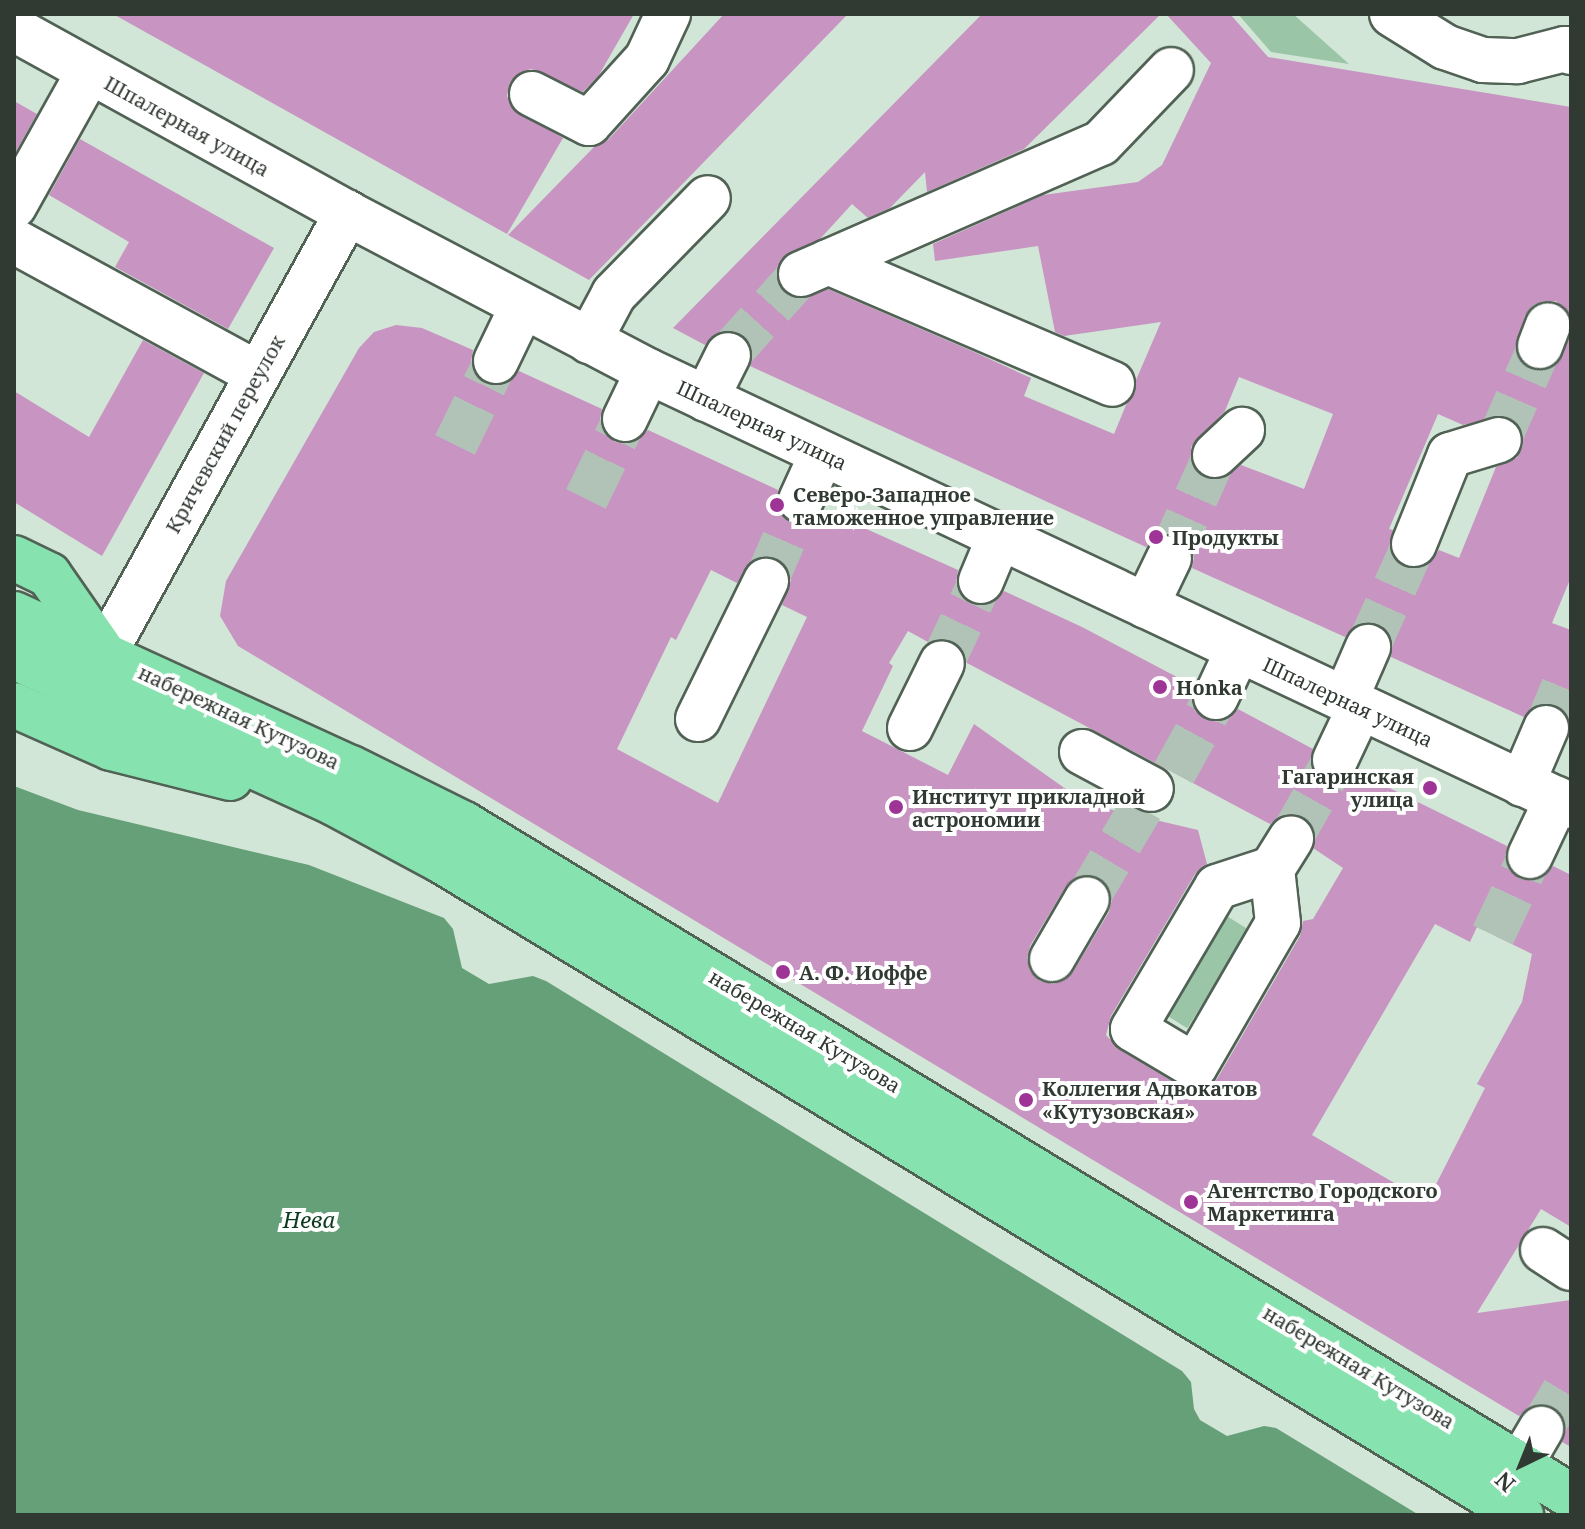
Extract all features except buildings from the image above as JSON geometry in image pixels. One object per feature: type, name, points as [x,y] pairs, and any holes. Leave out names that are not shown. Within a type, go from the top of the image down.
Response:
[{"type":"main road","points":[[14,558],[49,575],[104,654]]},
{"type":"main road","name":"набережная Кутузова","points":[[14,614],[464,824],[1530,1447],[1571,1496]]},
{"type":"main road","name":"набережная Кутузова","points":[[14,657],[334,803],[456,869],[1521,1515]]},
{"type":"main road","points":[[14,705],[111,748],[334,803]]},
{"type":"street","points":[[532,94],[589,123],[647,59],[668,14]]},
{"type":"street","points":[[1392,14],[1445,47],[1483,60],[1518,61],[1569,45]]},
{"type":"street","name":"Шпалерная улица","points":[[14,29],[347,213],[648,371],[1550,796]]},
{"type":"street","points":[[1112,384],[814,268],[1101,143],[1171,70]]},
{"type":"street","points":[[14,206],[89,72]]},
{"type":"street","points":[[589,341],[614,294],[708,198]]},
{"type":"street","name":"Кричевский переулок","points":[[104,654],[347,213]]},
{"type":"street","points":[[14,241],[258,374]]},
{"type":"street","points":[[496,361],[522,307]]},
{"type":"street","points":[[706,399],[728,355]]},
{"type":"street","points":[[625,419],[648,371]]},
{"type":"street","points":[[1414,544],[1450,455],[1499,440]]},
{"type":"street","points":[[801,500],[822,454]]},
{"type":"street","points":[[981,581],[999,538]]},
{"type":"street","points":[[1146,606],[1169,558]]},
{"type":"street","points":[[698,719],[766,581]]},
{"type":"street","points":[[1335,760],[1368,647]]},
{"type":"street","points":[[1216,697],[1238,650]]},
{"type":"street","points":[[910,728],[942,663]]},
{"type":"street","points":[[1530,856],[1550,796],[1546,728]]},
{"type":"street","points":[[1082,752],[1155,790]]},
{"type":"street","points":[[1052,959],[1087,899]]},
{"type":"shaded area","points":[[1238,14],[1293,14],[1349,64],[1271,52]]},
{"type":"shaded area","points":[[1225,915],[1249,930],[1187,1028],[1164,1013]]},
{"type":"water","name":"Нева","points":[[14,786],[78,810],[309,865],[444,918],[453,929],[462,968],[489,984],[533,976],[546,981],[1182,1371],[1191,1382],[1194,1409],[1200,1420],[1227,1436],[1264,1426],[1276,1428],[1419,1515],[14,1515]]},
{"type":"tunnel","points":[[728,355],[801,274]]},
{"type":"tunnel","points":[[1499,440],[1540,346]]},
{"type":"tunnel","points":[[455,445],[496,361]]},
{"type":"tunnel","points":[[586,499],[625,419]]},
{"type":"tunnel","points":[[1169,558],[1215,455]]},
{"type":"tunnel","points":[[766,581],[801,500]]},
{"type":"tunnel","points":[[1368,647],[1414,544]]},
{"type":"tunnel","points":[[942,663],[981,581]]},
{"type":"tunnel","points":[[1546,728],[1571,668]]},
{"type":"tunnel","points":[[1174,773],[1216,697]]},
{"type":"tunnel","points":[[1291,838],[1335,760]]},
{"type":"tunnel","points":[[1087,899],[1141,808]]},
{"type":"tunnel","points":[[1493,935],[1530,856]]},
{"type":"tunnel","points":[[1541,1429],[1571,1379]]},
{"type":"place","name":"Северо-Западное таможенное управление","points":[[777,505]]},
{"type":"place","name":"Продукты","points":[[1156,537]]},
{"type":"place","name":"Honka","points":[[1160,687]]},
{"type":"place","name":"Гагаринская улица","points":[[1430,788]]},
{"type":"place","name":"Институт прикладной астрономии","points":[[896,807]]},
{"type":"place","name":"А. Ф. Иоффе","points":[[783,972]]},
{"type":"place","name":"Коллегия Адвокатов «Кутузовская»","points":[[1026,1100]]},
{"type":"place","name":"Агентство Городского Маркетинга","points":[[1191,1202]]}]
